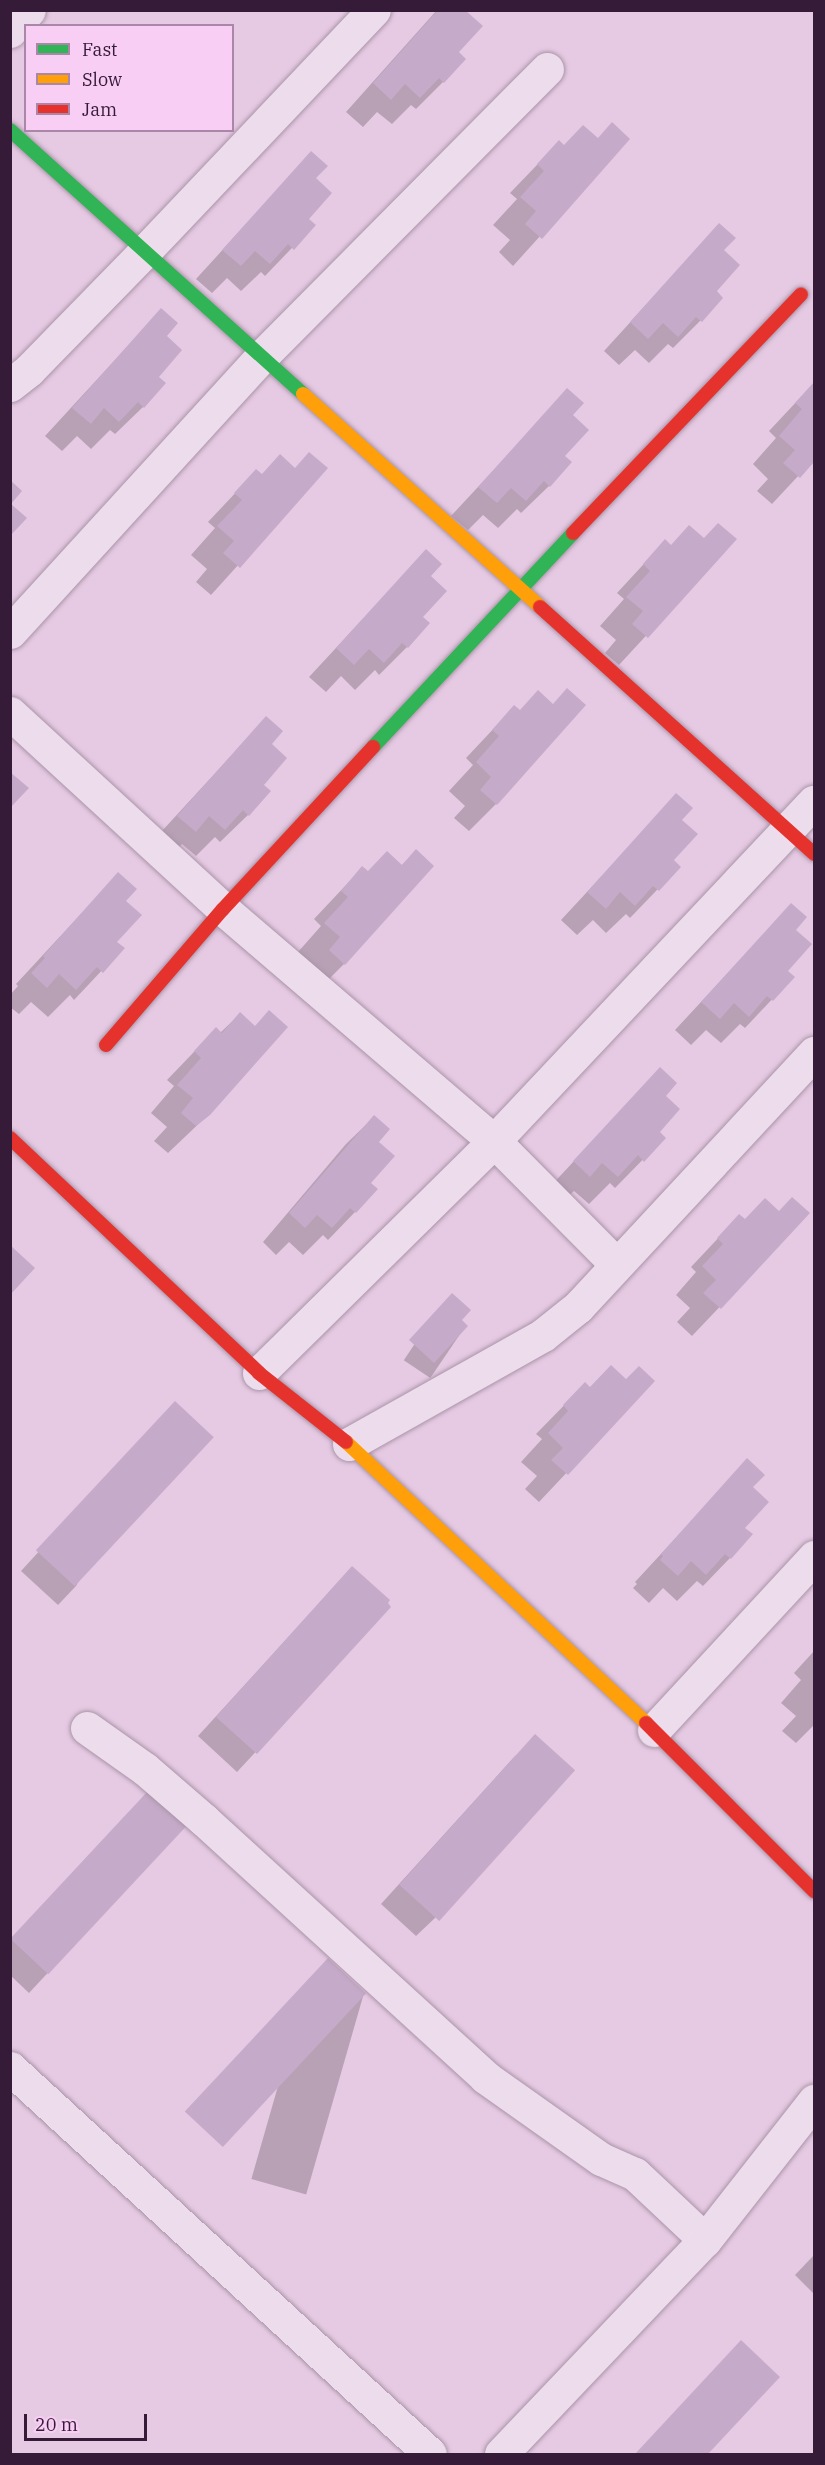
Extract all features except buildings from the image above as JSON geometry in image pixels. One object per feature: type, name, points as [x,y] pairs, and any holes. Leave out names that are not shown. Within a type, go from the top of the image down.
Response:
[{"type":"street","points":[[10,31],[29,10]]},
{"type":"street","points":[[10,385],[29,370],[146,250],[366,13]]},
{"type":"street","points":[[10,632],[262,355],[548,69]]},
{"type":"street","points":[[10,130],[146,250],[814,854]]},
{"type":"street","points":[[106,1045],[223,909],[520,589],[801,294]]},
{"type":"street","points":[[10,713],[223,909],[495,1141],[616,1264]]},
{"type":"street","points":[[259,1373],[495,1141],[814,802]]},
{"type":"street","points":[[349,1444],[543,1335],[578,1307],[814,1053]]},
{"type":"street","points":[[10,1138],[259,1373],[349,1444],[654,1730],[814,1891]]},
{"type":"street","points":[[654,1730],[814,1557]]},
{"type":"street","points":[[87,1728],[145,1769],[204,1820],[485,2077],[601,2159],[635,2174],[705,2240]]},
{"type":"street","points":[[10,2068],[430,2454]]},
{"type":"street","points":[[501,2454],[705,2240],[814,2101]]},
{"type":"traffic: fast","points":[[10,130],[303,394]]},
{"type":"traffic: fast","points":[[373,747],[573,533]]},
{"type":"traffic: slow","points":[[303,394],[540,607]]},
{"type":"traffic: slow","points":[[346,1442],[646,1723]]},
{"type":"traffic: jam","points":[[573,533],[801,294]]},
{"type":"traffic: jam","points":[[540,607],[814,854]]},
{"type":"traffic: jam","points":[[106,1045],[223,909],[373,747]]},
{"type":"traffic: jam","points":[[10,1138],[259,1373],[346,1442]]},
{"type":"traffic: jam","points":[[646,1723],[814,1891]]}]
